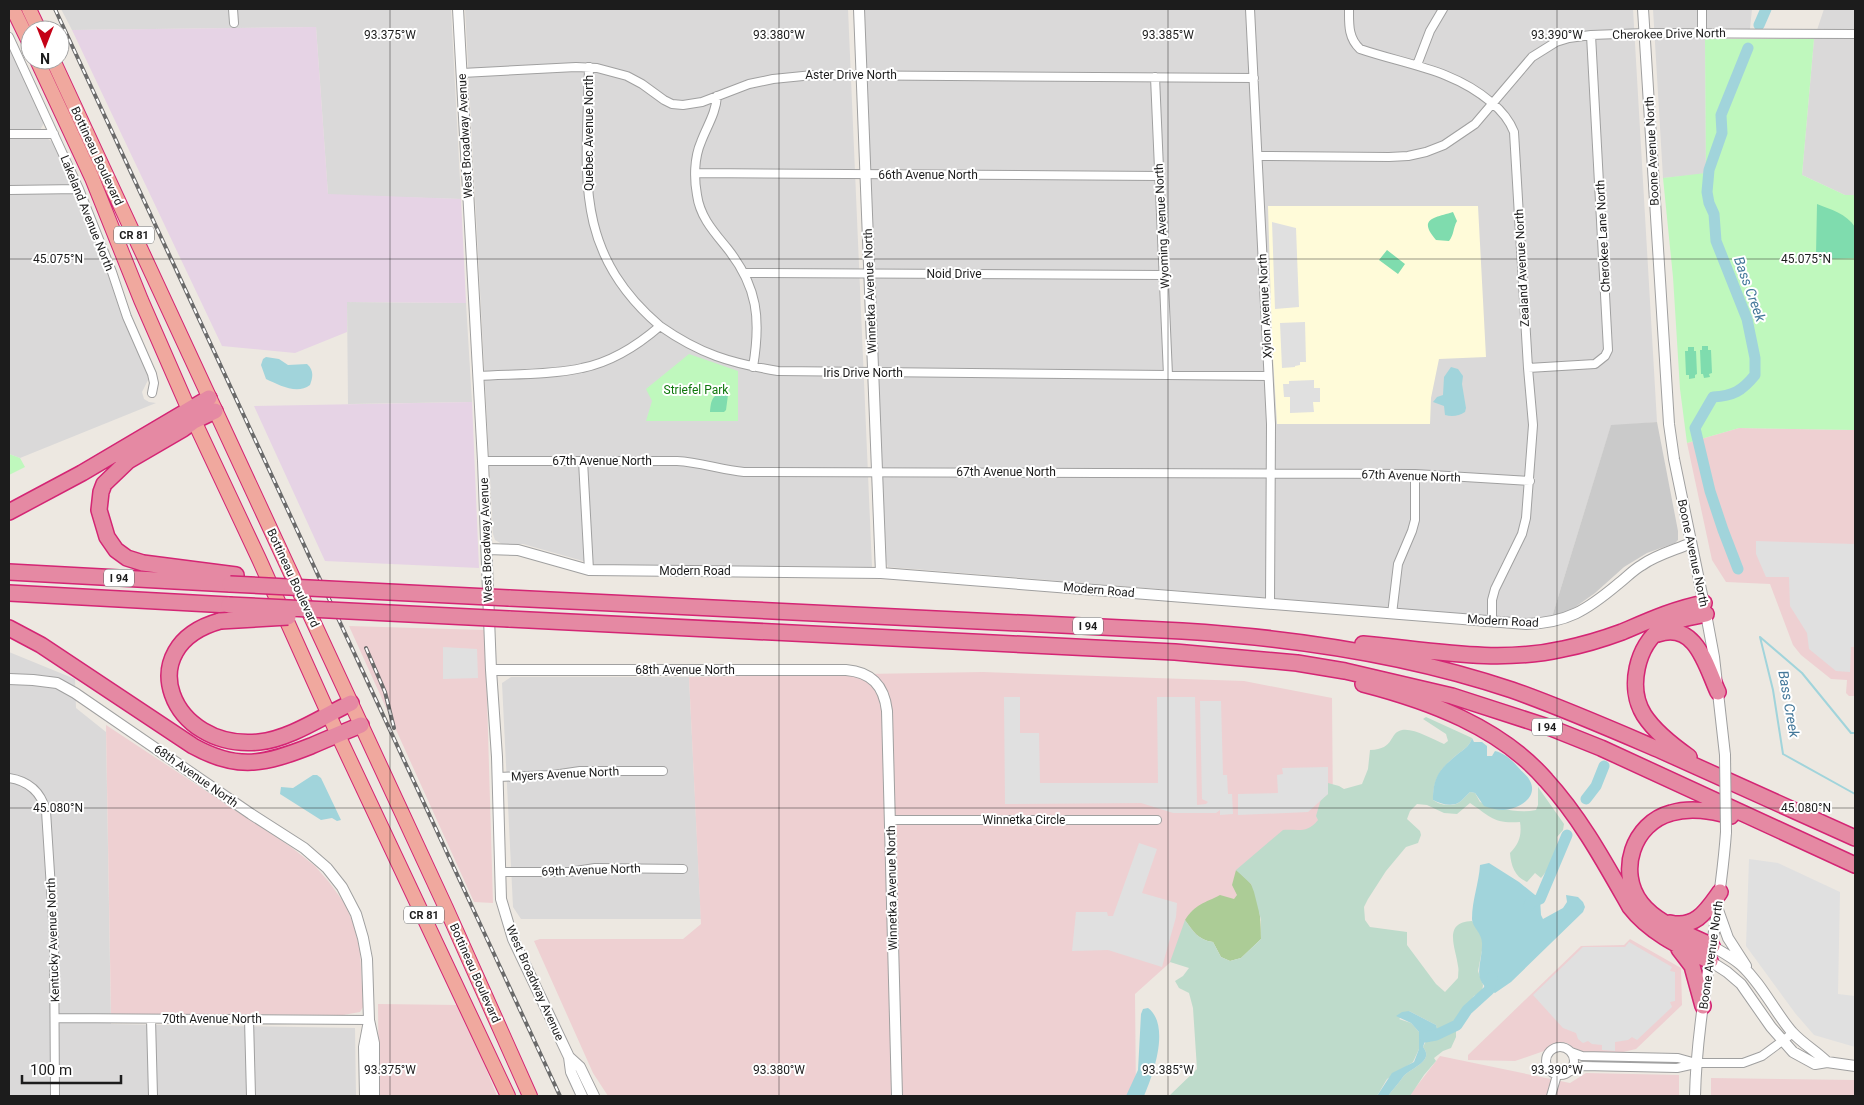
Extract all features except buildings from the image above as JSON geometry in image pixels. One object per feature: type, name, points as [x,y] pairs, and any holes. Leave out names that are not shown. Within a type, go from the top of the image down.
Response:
[{"type":"highway","points":[[13,9],[20,23]]},
{"type":"highway","name":"Bottineau Boulevard","points":[[43,70],[92,178],[145,309],[191,415],[259,559],[338,735],[508,1096]]},
{"type":"highway","name":"Bottineau Boulevard","points":[[58,70],[446,908],[530,1096]]},
{"type":"highway","points":[[9,512],[163,426],[212,404]]},
{"type":"highway","points":[[191,415],[183,429],[128,461],[104,484],[99,510],[101,522],[112,544],[121,555],[127,558],[143,563],[233,580]]},
{"type":"highway","points":[[9,502],[103,450],[147,429],[163,426]]},
{"type":"highway","name":"I 94","points":[[9,572],[233,580],[509,598],[1210,632],[1354,650],[1462,675],[1512,690],[1573,712],[1855,838]]},
{"type":"highway","name":"I 94","points":[[9,593],[1166,652],[1297,663],[1364,675],[1435,691],[1551,728],[1601,748],[1855,865]]},
{"type":"highway","points":[[1210,632],[1474,655],[1521,655],[1555,651],[1589,642],[1680,608],[1705,609]]},
{"type":"highway","points":[[1705,609],[1674,621],[1652,637],[1642,653],[1636,676],[1638,695],[1643,713],[1651,725],[1672,744],[1726,780]]},
{"type":"highway","points":[[351,704],[284,736],[260,742],[241,743],[218,738],[190,722],[179,709],[173,694],[170,678],[172,665],[177,651],[186,638],[196,629],[220,621],[259,618],[444,616]]},
{"type":"highway","points":[[9,628],[41,645],[193,746],[218,757],[242,762],[268,761],[361,725]]},
{"type":"highway","points":[[1652,637],[1659,633],[1670,631],[1683,633],[1691,638],[1718,692]]},
{"type":"highway","points":[[1297,663],[1330,676],[1390,692],[1441,710],[1471,723],[1507,745],[1545,778],[1567,805],[1636,915],[1652,929],[1669,939],[1711,954]]},
{"type":"highway","points":[[1711,954],[1658,918],[1646,908],[1637,896],[1632,883],[1630,864],[1632,852],[1640,834],[1663,815],[1681,810],[1715,812],[1756,823],[1808,843]]},
{"type":"highway","points":[[1658,918],[1680,924],[1694,921],[1705,914],[1720,892]]},
{"type":"highway","points":[[1669,939],[1683,952],[1692,966],[1703,1006]]},
{"type":"street","points":[[233,9],[234,23]]},
{"type":"street","name":"West Broadway Avenue","points":[[458,9],[483,461],[491,670],[498,776],[501,899],[511,934],[569,1057],[571,1072],[582,1096]]},
{"type":"street","name":"Winnetka Avenue North","points":[[859,9],[881,573]]},
{"type":"street","name":"Xylon Avenue North","points":[[1250,9],[1268,376],[1270,604]]},
{"type":"street","name":"Zealand Avenue North","points":[[1349,9],[1351,37],[1354,44],[1360,49],[1417,65],[1454,78],[1473,88],[1506,116],[1511,124],[1516,141],[1528,368],[1533,425],[1528,504],[1522,534],[1495,589],[1492,600],[1492,622]]},
{"type":"street","points":[[1417,65],[1430,31],[1443,9]]},
{"type":"street","name":"Boone Avenue North","points":[[1643,9],[1669,424],[1674,458],[1705,609],[1726,754],[1726,832],[1718,909],[1696,1063],[1694,1096]]},
{"type":"street","points":[[1702,9],[1702,33]]},
{"type":"street","name":"Cherokee Drive North","points":[[1258,156],[1408,156],[1444,145],[1475,124],[1522,67],[1543,49],[1569,38],[1645,32],[1855,34]]},
{"type":"street","name":"Cherokee Lane North","points":[[1528,368],[1595,364],[1601,361],[1608,350],[1591,35]]},
{"type":"street","name":"Lakeland Avenue North","points":[[9,37],[79,189],[109,264],[127,317],[152,374],[154,383],[152,393]]},
{"type":"street","name":"Aster Drive North","points":[[462,73],[589,67],[610,70],[627,76],[672,104],[694,104],[749,84],[773,79],[813,75],[1254,78]]},
{"type":"street","name":"Quebec Avenue North","points":[[589,67],[587,178],[592,221],[598,241],[617,280],[644,312],[660,326]]},
{"type":"street","name":"Wyoming Avenue North","points":[[1155,77],[1168,375]]},
{"type":"street","points":[[717,96],[716,108],[697,153],[697,196],[706,221],[733,255],[744,273],[757,311],[758,339],[753,367]]},
{"type":"street","points":[[9,134],[54,134]]},
{"type":"street","name":"66th Avenue North","points":[[696,173],[1160,176]]},
{"type":"street","points":[[9,190],[79,189]]},
{"type":"street","name":"Noid Drive","points":[[744,273],[1164,275]]},
{"type":"street","points":[[478,376],[582,369],[617,357],[660,326]]},
{"type":"street","name":"Iris Drive North","points":[[660,326],[699,350],[720,359],[778,371],[1268,376]]},
{"type":"street","name":"67th Avenue North","points":[[483,461],[694,462],[728,471],[744,472],[1415,474],[1530,481]]},
{"type":"street","points":[[583,461],[589,570]]},
{"type":"street","points":[[1392,614],[1398,564],[1409,540],[1415,520],[1415,474]]},
{"type":"street","name":"Modern Road","points":[[487,549],[518,550],[589,570],[881,573],[1492,622],[1543,624],[1582,612],[1642,564],[1691,543]]},
{"type":"street","name":"68th Avenue North","points":[[491,670],[846,670],[862,673],[876,682]]},
{"type":"street","name":"68th Avenue North","points":[[9,680],[57,683],[75,693],[251,814],[304,848],[327,868],[342,887],[356,914],[363,938],[367,959],[369,1020]]},
{"type":"street","name":"Winnetka Avenue North","points":[[876,682],[884,695],[886,703],[891,820],[897,1096]]},
{"type":"street","name":"Myers Avenue North","points":[[498,776],[553,775],[596,770],[663,772]]},
{"type":"street","name":"Kentucky Avenue North","points":[[9,778],[33,787],[44,802],[46,811],[54,935],[55,1096]]},
{"type":"street","name":"Winnetka Circle","points":[[891,820],[1157,820]]},
{"type":"street","name":"69th Avenue North","points":[[500,872],[570,872],[595,868],[683,869]]},
{"type":"street","points":[[1718,909],[1728,938],[1782,1020],[1802,1043],[1819,1054],[1827,1062]]},
{"type":"street","points":[[1711,954],[1733,959],[1750,974]]},
{"type":"street","points":[[1711,954],[1741,984],[1782,1042],[1793,1052],[1815,1064],[1827,1062],[1855,1066]]},
{"type":"street","name":"70th Avenue North","points":[[55,1018],[369,1020]]},
{"type":"street","points":[[151,1019],[153,1096]]},
{"type":"street","points":[[249,1019],[252,1096]]},
{"type":"street","points":[[365,1096],[364,1047],[369,1020]]},
{"type":"street","points":[[369,1020],[374,1043],[374,1096]]},
{"type":"street","points":[[1696,1063],[1677,1068],[1583,1066],[1563,1076],[1552,1073],[1547,1067],[1546,1060],[1548,1054],[1555,1048],[1561,1047],[1582,1056],[1678,1058],[1696,1063],[1735,1064],[1749,1062],[1762,1056],[1793,1033]]},
{"type":"street","points":[[1571,1052],[1575,1060],[1571,1071]]},
{"type":"street","name":"West Broadway Avenue","points":[[569,1057],[580,1067],[594,1096]]},
{"type":"street","points":[[1551,1096],[1557,1075]]},
{"type":"shaded area","points":[[61,9],[451,9],[461,199],[328,195],[316,27],[72,30],[70,20],[67,20]]},
{"type":"shaded area","points":[[465,9],[848,9],[872,567],[597,565],[523,544],[502,544],[495,540],[493,534]]},
{"type":"shaded area","points":[[864,9],[1633,9],[1657,422],[1611,426],[1552,617],[1527,619],[888,567],[886,561]]},
{"type":"shaded area","points":[[1653,9],[1752,9],[1750,29],[1712,28],[1705,39],[1706,174],[1663,178]]},
{"type":"shaded area","points":[[1824,9],[1855,9],[1855,195],[1845,195],[1802,175],[1814,39]]},
{"type":"shaded area","points":[[316,27],[328,194],[461,199],[466,303],[347,302],[347,332],[295,353],[222,346],[72,30]]},
{"type":"shaded area","points":[[9,46],[44,123],[40,130],[9,130]]},
{"type":"shaded area","points":[[9,139],[48,139],[54,143],[98,245],[125,324],[148,373],[149,378],[142,392],[144,399],[156,403],[20,458],[9,454]]},
{"type":"shaded area","points":[[1268,206],[1478,206],[1486,357],[1439,359],[1431,398],[1430,424],[1277,424],[1272,342]]},
{"type":"shaded area","points":[[1272,222],[1296,228],[1299,307],[1275,309]]},
{"type":"shaded area","points":[[347,302],[466,303],[472,402],[348,404]]},
{"type":"shaded area","points":[[1305,322],[1306,362],[1300,362],[1300,365],[1295,367],[1282,368],[1280,323]]},
{"type":"shaded area","points":[[1314,380],[1314,388],[1320,388],[1320,402],[1313,402],[1314,412],[1290,413],[1290,397],[1284,397],[1283,384],[1289,384],[1289,381]]},
{"type":"shaded area","points":[[472,402],[479,568],[325,561],[254,406]]},
{"type":"shaded area","points":[[1657,422],[1678,531],[1678,540],[1675,543],[1647,553],[1624,567],[1595,593],[1571,610],[1552,617],[1611,425]]},
{"type":"shaded area","points":[[1739,428],[1855,430],[1855,696],[1849,696],[1846,693],[1847,680],[1831,679],[1801,655],[1793,645],[1770,584],[1726,582],[1712,560],[1687,443]]},
{"type":"shaded area","points":[[1756,541],[1855,544],[1855,647],[1851,647],[1850,672],[1836,671],[1809,649],[1807,633],[1790,606],[1789,577],[1766,577],[1756,554]]},
{"type":"shaded area","points":[[349,626],[485,630],[493,903],[474,902]]},
{"type":"shaded area","points":[[443,647],[477,649],[478,678],[443,679]]},
{"type":"shaded area","points":[[9,652],[75,679],[76,708],[106,732],[111,1024],[355,1028],[356,1096],[9,1096]]},
{"type":"shaded area","points":[[983,672],[1244,681],[1332,698],[1333,816],[1135,994],[1136,1096],[608,1096],[593,1073],[534,941],[540,939],[683,939],[701,924],[689,677]]},
{"type":"shaded area","points":[[511,677],[689,677],[701,919],[521,919],[513,907],[502,683]]},
{"type":"shaded area","points":[[1004,697],[1020,697],[1020,733],[1039,733],[1040,783],[1158,783],[1157,697],[1195,697],[1197,805],[1208,802],[1202,799],[1200,701],[1221,701],[1223,775],[1227,775],[1228,794],[1232,794],[1233,814],[1220,815],[1220,810],[1216,813],[1173,813],[1141,803],[1005,804]]},
{"type":"shaded area","points":[[106,725],[291,847],[315,866],[345,904],[353,923],[360,950],[363,1007],[360,1012],[343,1015],[111,1014]]},
{"type":"shaded area","points":[[1328,767],[1328,794],[1308,812],[1238,815],[1238,794],[1278,793],[1277,775],[1283,774],[1282,768]]},
{"type":"shaded area","points":[[1139,843],[1157,849],[1142,893],[1177,903],[1176,917],[1162,967],[1108,950],[1072,951],[1076,912],[1107,912],[1108,916],[1113,916]]},
{"type":"shaded area","points":[[1749,859],[1778,863],[1840,892],[1838,994],[1855,996],[1855,1047],[1814,1035],[1795,1013],[1746,946]]},
{"type":"shaded area","points":[[1630,939],[1681,968],[1682,1005],[1636,1049],[1619,1053],[1579,1052],[1567,1043],[1559,1042],[1544,1051],[1515,1061],[1468,1060],[1468,1055],[1581,946],[1624,945]]},
{"type":"shaded area","points":[[1629,942],[1672,967],[1670,971],[1675,972],[1675,1001],[1670,1002],[1672,1007],[1637,1040],[1632,1037],[1628,1040],[1615,1042],[1615,1051],[1602,1050],[1602,1045],[1592,1044],[1588,1041],[1583,1043],[1578,1039],[1576,1033],[1563,1028],[1533,995],[1583,947],[1625,947]]},
{"type":"shaded area","points":[[378,1004],[459,1005],[497,1096],[379,1096]]},
{"type":"shaded area","points":[[1440,1056],[1570,1083],[1586,1073],[1679,1075],[1679,1096],[1409,1096]]},
{"type":"shaded area","points":[[1711,1078],[1855,1080],[1855,1096],[1711,1096]]},
{"type":"green space","points":[[1705,39],[1814,39],[1802,175],[1845,195],[1855,195],[1855,430],[1739,428],[1687,443],[1680,389],[1673,277],[1663,178],[1706,173]]},
{"type":"green space","points":[[1817,204],[1843,215],[1852,222],[1855,227],[1855,258],[1821,259],[1816,255]]},
{"type":"green space","points":[[1453,212],[1457,221],[1451,239],[1449,241],[1436,240],[1428,227],[1428,223],[1435,218]]},
{"type":"green space","points":[[1387,250],[1405,264],[1398,274],[1379,260]]},
{"type":"green space","points":[[1702,346],[1708,346],[1708,350],[1711,350],[1712,373],[1709,374],[1710,377],[1704,378],[1703,374],[1701,374],[1700,350],[1702,350]]},
{"type":"green space","points":[[1688,347],[1694,347],[1694,351],[1696,351],[1697,374],[1695,378],[1689,379],[1689,375],[1686,375],[1685,351],[1688,351]]},
{"type":"green space","name":"Striefel Park","points":[[689,354],[738,371],[738,421],[646,421],[652,401],[646,389]]},
{"type":"green space","points":[[722,393],[728,395],[726,410],[724,412],[710,412],[711,403],[714,398]]},
{"type":"green space","points":[[9,454],[20,458],[25,467],[9,475]]},
{"type":"green space","points":[[1426,717],[1472,738],[1467,747],[1443,768],[1435,784],[1433,800],[1450,805],[1458,803],[1470,792],[1475,793],[1480,802],[1508,810],[1529,811],[1536,810],[1538,805],[1538,787],[1564,824],[1563,830],[1557,837],[1554,859],[1541,878],[1535,873],[1527,882],[1517,874],[1513,867],[1510,853],[1519,839],[1521,831],[1520,822],[1504,822],[1492,818],[1470,803],[1457,814],[1444,813],[1427,805],[1417,804],[1410,811],[1407,819],[1420,831],[1421,835],[1418,843],[1406,847],[1386,871],[1364,907],[1365,920],[1370,927],[1407,932],[1407,945],[1436,984],[1445,992],[1458,978],[1453,937],[1454,931],[1463,922],[1472,921],[1482,937],[1483,945],[1478,971],[1483,985],[1482,992],[1474,996],[1455,1022],[1437,1031],[1436,1025],[1409,1011],[1399,1019],[1411,1023],[1419,1032],[1419,1049],[1413,1062],[1387,1079],[1377,1096],[1169,1096],[1197,1069],[1193,1008],[1189,993],[1179,988],[1175,981],[1183,976],[1189,968],[1170,962],[1185,920],[1200,937],[1213,942],[1221,957],[1230,961],[1241,958],[1261,939],[1261,920],[1251,884],[1236,870],[1283,830],[1302,830],[1314,824],[1318,820],[1316,816],[1321,799],[1328,794],[1328,783],[1344,789],[1362,784],[1368,769],[1370,750],[1384,747],[1398,732],[1402,730],[1412,731],[1444,744],[1448,741],[1446,734],[1423,719]]},
{"type":"green space","points":[[1236,870],[1251,884],[1254,890],[1259,911],[1261,939],[1241,958],[1230,961],[1221,957],[1213,942],[1200,937],[1185,920],[1197,907],[1220,895],[1234,899],[1237,895],[1232,885]]},
{"type":"green space","points":[[1456,1029],[1456,1037],[1451,1048],[1434,1058],[1436,1061],[1410,1096],[1388,1096],[1406,1074],[1424,1061],[1426,1052],[1423,1047],[1426,1041]]},
{"type":"water","points":[[266,357],[279,359],[288,365],[307,364],[312,374],[310,385],[305,388],[294,389],[266,379],[261,365]]},
{"type":"water","points":[[1451,367],[1458,369],[1463,376],[1462,384],[1466,408],[1465,412],[1453,416],[1445,415],[1444,406],[1433,402],[1437,397],[1443,395],[1444,377]]},
{"type":"water","points":[[1472,738],[1474,742],[1482,742],[1487,746],[1487,756],[1492,756],[1495,751],[1502,753],[1513,761],[1528,777],[1532,793],[1525,802],[1514,808],[1496,809],[1484,806],[1475,793],[1470,792],[1461,801],[1451,805],[1433,800],[1433,791],[1439,773],[1447,763],[1467,747]]},
{"type":"water","points":[[313,775],[321,778],[341,820],[337,821],[332,818],[321,820],[280,794],[281,787],[293,788]]},
{"type":"water","points":[[1489,863],[1519,882],[1540,899],[1543,919],[1563,908],[1567,902],[1566,895],[1578,897],[1585,907],[1583,912],[1511,982],[1495,993],[1482,983],[1480,977],[1482,939],[1472,919],[1480,865]]},
{"type":"water","points":[[1148,1008],[1155,1016],[1159,1038],[1152,1076],[1144,1096],[1126,1096],[1138,1070],[1141,1014],[1143,1009]]},
{"type":"water","points":[[1409,1011],[1436,1025],[1439,1037],[1425,1041],[1423,1047],[1426,1057],[1424,1061],[1406,1074],[1388,1096],[1377,1096],[1392,1073],[1414,1062],[1419,1049],[1419,1032],[1411,1023],[1396,1016],[1402,1012]]},
{"type":"waterway","name":"Bass Creek","points":[[1759,25],[1766,9]]},
{"type":"waterway","name":"Bass Creek","points":[[1738,569],[1710,491],[1695,428],[1713,397],[1737,392],[1755,375],[1755,358],[1747,319],[1716,241],[1714,214],[1707,192],[1709,170],[1722,133],[1721,115],[1748,48]]},
{"type":"waterway","name":"Bass Creek","points":[[1760,637],[1773,690],[1783,754],[1855,794]]},
{"type":"waterway","points":[[1760,637],[1802,673],[1851,733],[1855,733]]},
{"type":"waterway","points":[[1586,799],[1596,786],[1604,766]]},
{"type":"waterway","points":[[1529,906],[1530,903],[1540,899],[1567,835]]},
{"type":"waterway","points":[[1425,1037],[1436,1035],[1457,1025],[1467,1010],[1489,990],[1492,977]]},
{"type":"railway","points":[[55,9],[560,1096]]},
{"type":"railway","points":[[366,648],[385,692],[394,728]]}]
